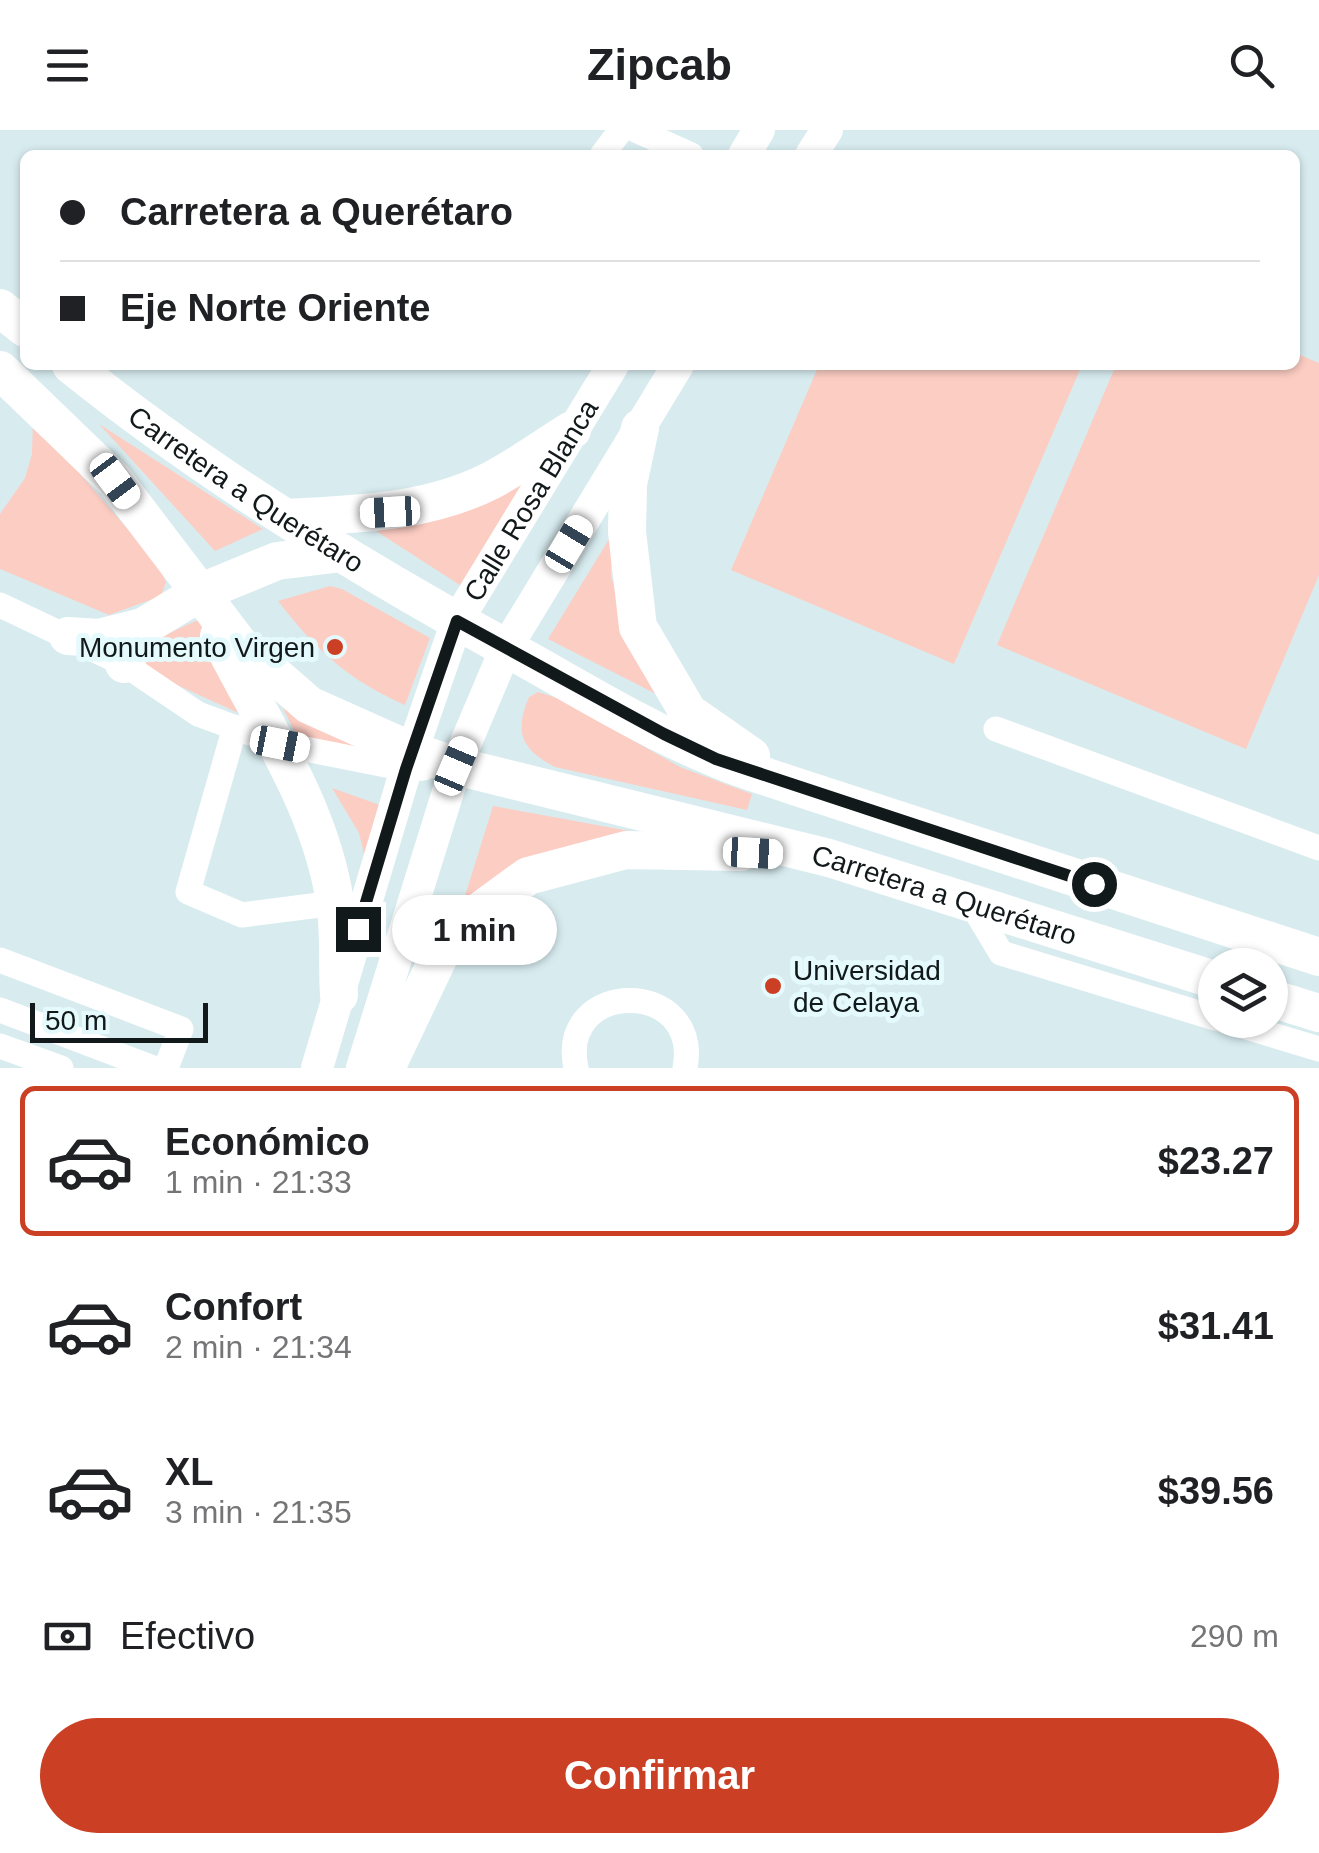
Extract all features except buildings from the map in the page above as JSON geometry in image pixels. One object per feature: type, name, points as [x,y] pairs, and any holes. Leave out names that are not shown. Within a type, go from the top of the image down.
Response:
[{"type":"highway","points":[[0,308],[20,324]]},
{"type":"highway","name":"Carretera a Querétaro","points":[[0,370],[115,481],[240,644],[309,705],[409,760],[456,766],[829,858],[1198,975]]},
{"type":"highway","name":"Carretera a Querétaro","points":[[77,370],[142,422],[342,553],[506,648],[716,759],[1319,957]]},
{"type":"highway","points":[[640,428],[628,484],[626,532],[638,627],[688,712],[794,786]]},
{"type":"highway","points":[[286,518],[390,512],[446,499],[493,480],[572,430]]},
{"type":"highway","points":[[68,636],[99,638],[143,627],[199,593],[277,561],[342,553]]},
{"type":"highway","points":[[199,593],[240,678],[280,744],[316,828],[335,903],[338,994]]},
{"type":"highway","points":[[124,664],[143,627]]},
{"type":"highway","points":[[386,1068],[450,933],[528,876],[626,850],[829,858]]},
{"type":"highway","points":[[1288,1004],[1319,1013]]},
{"type":"main road","name":"Calle Rosa Blanca","points":[[317,1068],[409,760],[457,621],[609,370]]},
{"type":"main road","name":"Calle Rosa Blanca","points":[[362,1068],[456,766],[506,648],[675,370]]},
{"type":"street","points":[[636,130],[680,150]]},
{"type":"street","points":[[0,605],[124,664],[198,714],[280,744],[409,760]]},
{"type":"street","points":[[235,727],[188,892],[242,916],[335,903]]},
{"type":"street","points":[[996,729],[1319,848]]},
{"type":"street","points":[[972,903],[1001,953],[1198,1013]]},
{"type":"street","points":[[0,960],[181,1029],[166,1068]]},
{"type":"street","points":[[576,1068],[576,1038],[584,1022],[613,1001],[632,998],[651,1002],[667,1012],[679,1027],[686,1044],[685,1068]]},
{"type":"street","points":[[0,1010],[153,1068]]},
{"type":"street","points":[[1283,1038],[1319,1049]]},
{"type":"street","points":[[0,1046],[61,1068]]},
{"type":"shaded area","points":[[1300,355],[1319,363],[1319,575],[1246,749],[997,645],[1114,370],[1300,370]]},
{"type":"shaded area","points":[[817,370],[1080,370],[954,664],[731,570]]},
{"type":"shaded area","points":[[33,419],[156,562],[166,582],[161,596],[109,615],[0,569],[0,514],[25,478],[32,454]]},
{"type":"shaded area","points":[[99,424],[263,529],[215,551]]},
{"type":"shaded area","points":[[542,463],[466,589],[376,531],[436,519]]},
{"type":"shaded area","points":[[611,536],[611,576],[626,626],[662,697],[548,639]]},
{"type":"shaded area","points":[[330,586],[430,638],[405,705],[366,685],[334,662],[278,601]]},
{"type":"shaded area","points":[[198,620],[254,720],[146,671],[143,660],[147,643]]},
{"type":"shaded area","points":[[271,683],[333,734],[363,751],[297,737]]},
{"type":"shaded area","points":[[538,692],[560,699],[680,767],[752,794],[747,810],[555,767],[534,754],[524,739],[524,710],[529,697]]},
{"type":"shaded area","points":[[332,788],[380,805],[366,862],[359,833]]},
{"type":"shaded area","points":[[493,806],[635,832],[459,915]]},
{"type":"place","name":"Monumento Virgen","points":[[335,647]]},
{"type":"place","name":"Universidad de Celaya","points":[[773,986]]},
{"type":"route","points":[[358,929],[406,769],[457,621],[716,759],[1094,884]]}]
